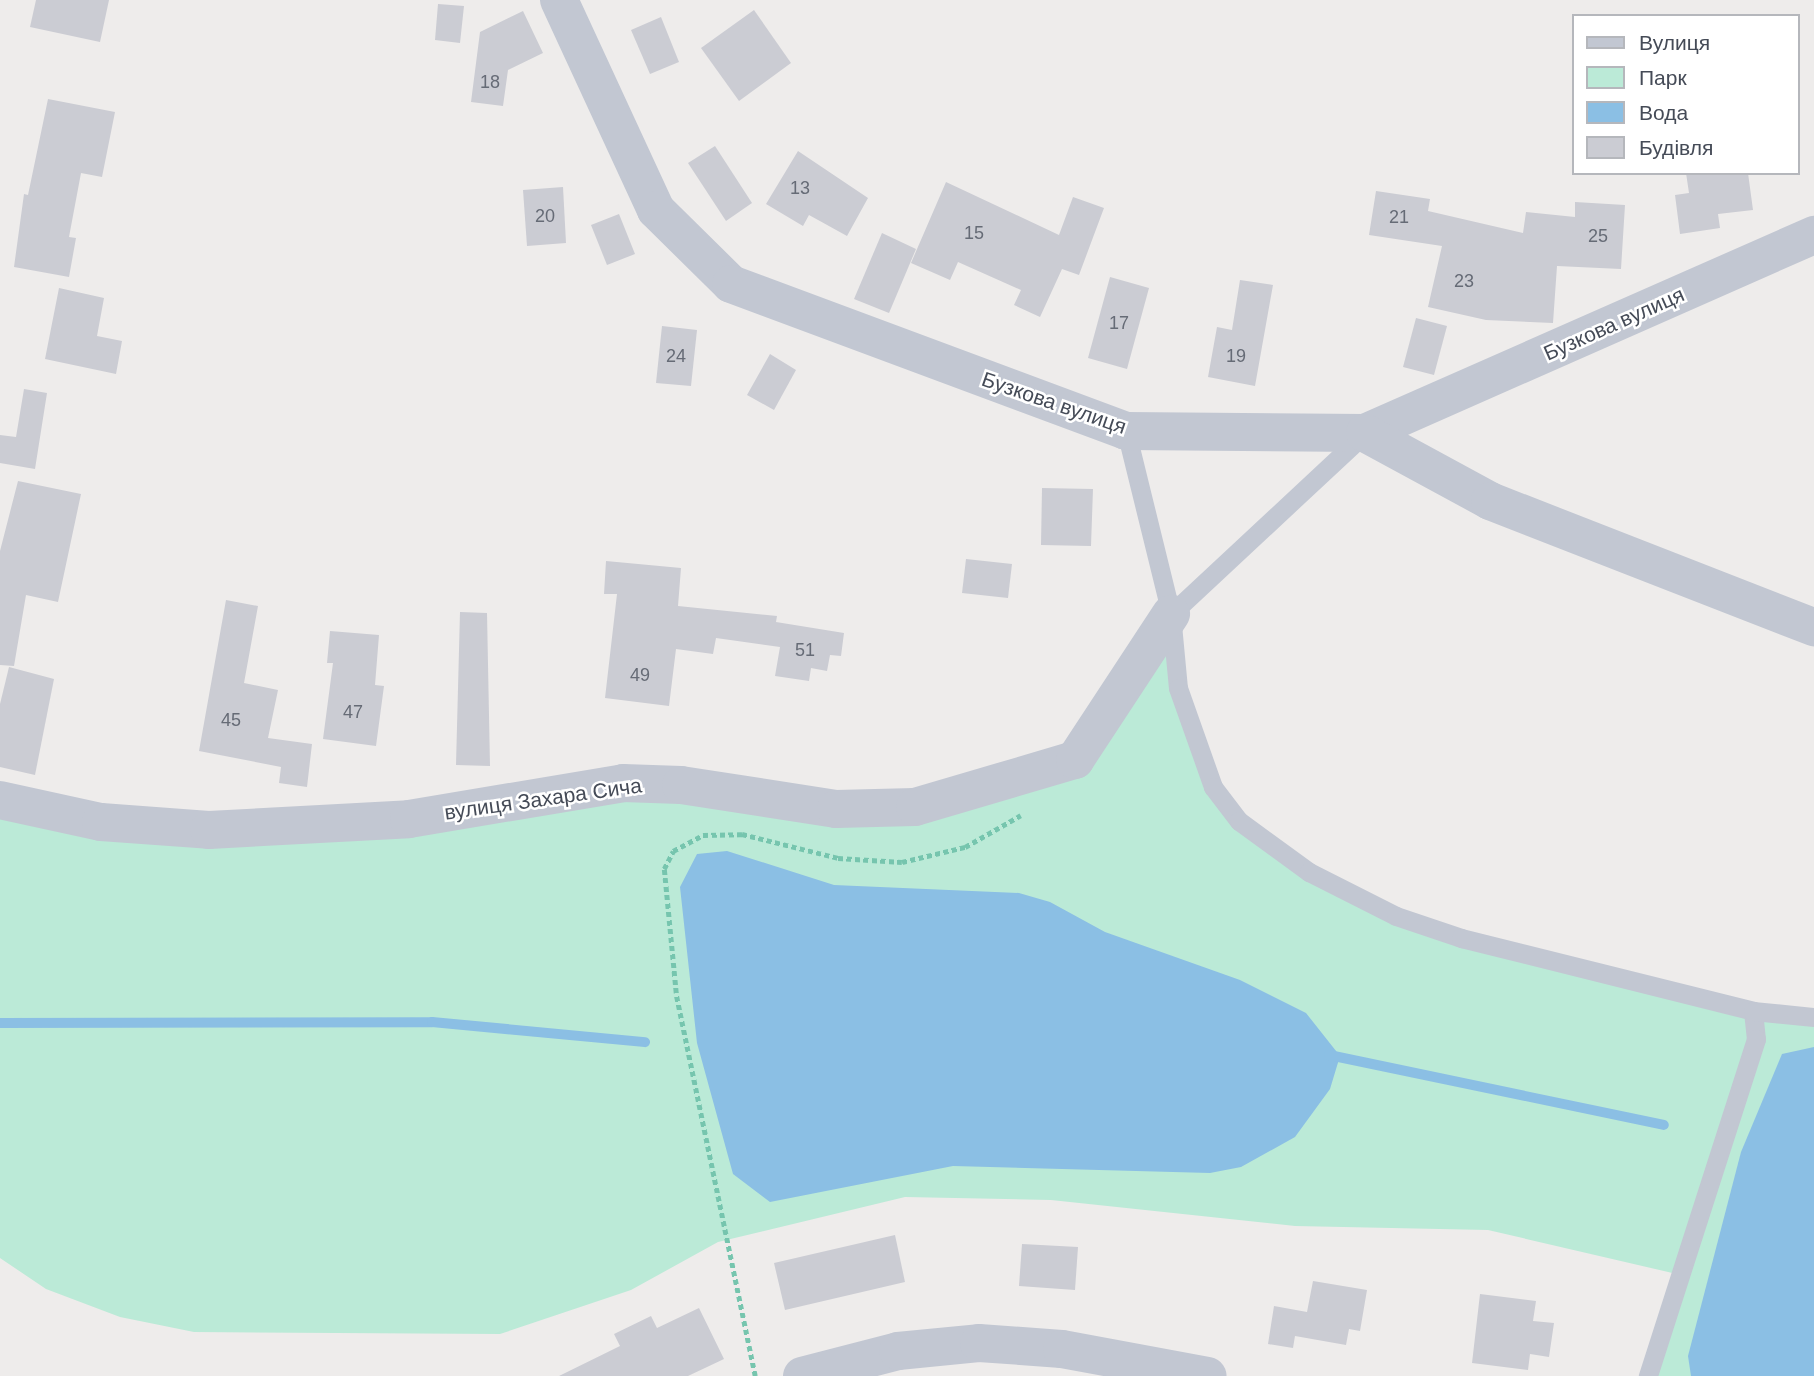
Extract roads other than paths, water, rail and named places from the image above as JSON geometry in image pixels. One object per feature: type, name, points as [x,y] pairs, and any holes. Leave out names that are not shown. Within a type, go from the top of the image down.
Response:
[{"type":"street","name":"Бузкова вулиця","points":[[559,0],[656,210],[732,285],[1126,431],[1365,433],[1814,235]]},
{"type":"street","points":[[1365,433],[1490,501],[1814,627]]},
{"type":"street","name":"вулиця Захара Сича","points":[[0,800],[101,822],[209,830],[409,819],[623,783],[681,785],[836,809],[915,807],[1075,760],[1171,614]]},
{"type":"street","points":[[803,1376],[898,1351],[979,1343],[1062,1349],[1208,1376]]},
{"type":"lane","points":[[1126,431],[1171,614],[1178,688],[1195,745],[1213,787],[1271,847],[1396,916],[1461,937],[1753,1011],[1814,1017]]},
{"type":"lane","points":[[1171,614],[1365,433]]},
{"type":"lane","points":[[1648,1376],[1756,1039],[1753,1011]]},
{"type":"water","points":[[727,851],[834,885],[1019,893],[1050,902],[1105,932],[1240,980],[1306,1013],[1340,1056],[1330,1089],[1295,1137],[1241,1167],[1210,1173],[953,1166],[770,1202],[733,1174],[697,1043],[680,887],[697,854]]},
{"type":"water","points":[[1814,1047],[1814,1376],[1691,1376],[1688,1356],[1741,1152],[1782,1054]]},
{"type":"waterway","points":[[0,1023],[432,1022],[645,1042]]},
{"type":"waterway","points":[[1329,1055],[1664,1125]]}]
